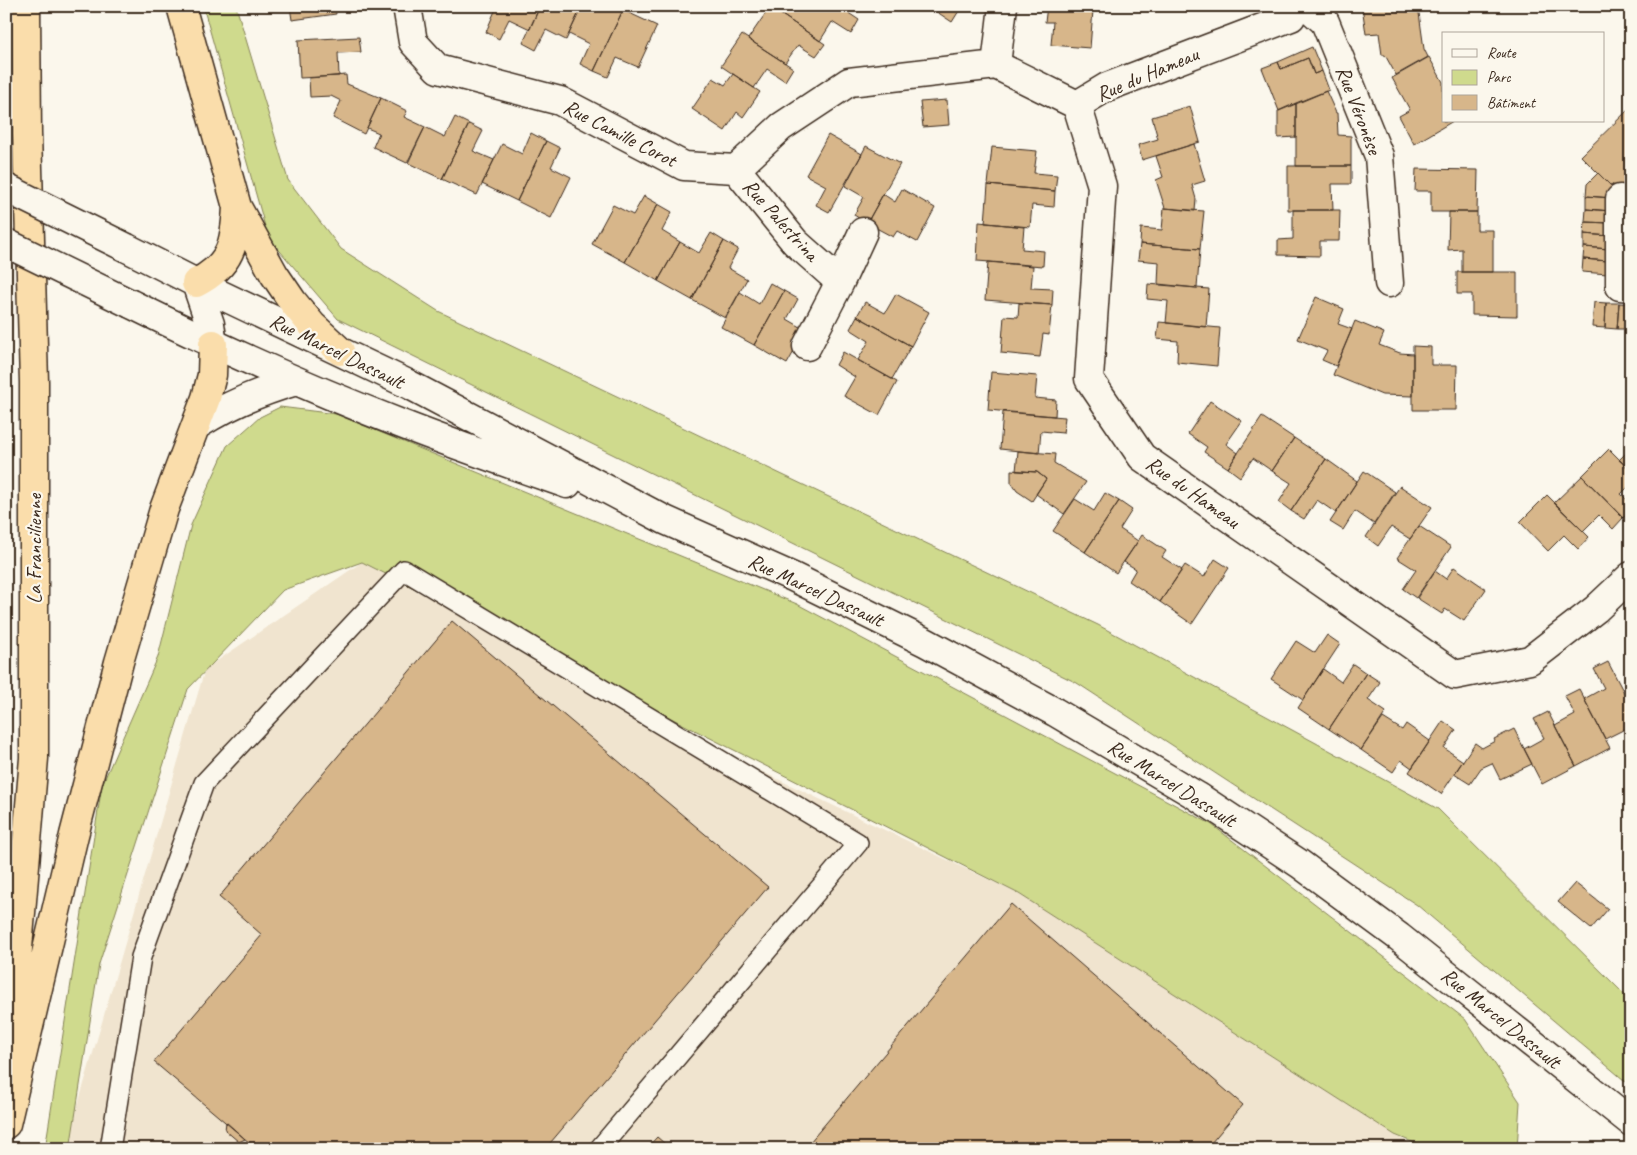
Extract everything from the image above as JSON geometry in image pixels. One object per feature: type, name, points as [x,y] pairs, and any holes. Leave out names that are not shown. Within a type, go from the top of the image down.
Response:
[{"type":"highway","name":"La Francilienne","points":[[6,1091],[34,758],[34,382],[27,133],[26,6]]},
{"type":"highway","points":[[181,6],[237,207],[274,274],[293,302],[312,325],[340,351]]},
{"type":"highway","points":[[196,283],[210,276],[223,263],[235,234],[237,207]]},
{"type":"highway","points":[[6,1124],[74,835],[119,662],[164,509],[197,425],[212,375],[213,344]]},
{"type":"street","name":"Rue Camille Corot","points":[[407,6],[413,42],[438,69],[560,101],[684,166],[736,169]]},
{"type":"street","points":[[996,65],[1003,6]]},
{"type":"street","name":"Rue du Hameau","points":[[1296,6],[1291,17],[1106,87],[1077,105],[1102,186],[1089,379],[1142,457],[1455,675],[1530,660],[1596,610],[1631,576]]},
{"type":"street","name":"Rue Véronèse","points":[[1307,6],[1325,22],[1379,156],[1389,284]]},
{"type":"street","points":[[736,169],[781,127],[849,82],[996,65],[1077,105]]},
{"type":"street","name":"Rue Palestrina","points":[[736,169],[795,242],[840,282]]},
{"type":"street","name":"Rue Marcel Dassault","points":[[6,188],[196,283],[408,384],[665,520],[793,577],[925,642],[1055,712],[1197,796],[1300,864],[1399,937],[1631,1122]]},
{"type":"street","points":[[1620,199],[1620,286],[1631,287]]},
{"type":"street","points":[[807,346],[863,232]]},
{"type":"street","name":"Rue Marcel Dassault","points":[[6,243],[213,344],[296,381],[404,426],[665,520]]},
{"type":"street","points":[[196,283],[210,324],[213,344]]},
{"type":"street","points":[[197,425],[216,413],[247,398],[271,388],[296,381]]},
{"type":"lane","points":[[110,1149],[141,957],[204,783],[404,570],[858,844],[600,1149]]},
{"type":"shaded area","points":[[362,562],[729,756],[1019,894],[1395,1135],[1420,1149],[65,1149],[205,669]]},
{"type":"green space","points":[[203,6],[236,6],[288,180],[341,249],[438,311],[1098,625],[1438,809],[1631,1001],[1631,1086],[1417,905],[1077,683],[338,319],[268,237]]},
{"type":"green space","points":[[280,407],[336,414],[797,604],[1211,824],[1465,1019],[1520,1102],[1517,1149],[1429,1149],[1395,1135],[1019,894],[362,562],[283,590],[188,689],[99,964],[70,1149],[45,1149],[102,785],[158,657],[191,525],[227,446],[260,417]]},
{"type":"building","points":[[290,6],[335,6],[336,14],[292,20]]},
{"type":"building","points":[[497,6],[540,6],[530,29],[509,19],[499,39],[486,32]]},
{"type":"building","points":[[540,6],[582,6],[566,40],[546,30],[536,50],[523,43]]},
{"type":"building","points":[[582,6],[616,6],[623,10],[594,71],[580,64],[589,44],[569,34]]},
{"type":"building","points":[[787,6],[838,6],[859,20],[851,34],[832,22],[820,41],[782,15]]},
{"type":"building","points":[[928,6],[962,6],[952,22]]},
{"type":"building","points":[[1047,6],[1079,6],[1079,9],[1093,10],[1090,48],[1051,45],[1053,22],[1045,22]]},
{"type":"building","points":[[1362,6],[1418,6],[1424,49],[1428,57],[1396,75],[1385,55],[1382,55],[1379,33],[1366,34]]},
{"type":"building","points":[[770,7],[825,44],[816,56],[798,45],[785,63],[748,39]]},
{"type":"building","points":[[623,10],[657,26],[638,67],[617,58],[608,77],[594,71]]},
{"type":"building","points":[[742,35],[793,68],[785,81],[767,69],[754,88],[721,66]]},
{"type":"building","points":[[359,37],[361,52],[338,53],[339,76],[300,78],[298,40]]},
{"type":"building","points":[[1312,47],[1322,71],[1314,74],[1308,58],[1281,69],[1278,62]]},
{"type":"building","points":[[1429,57],[1442,80],[1442,122],[1451,122],[1414,144],[1399,116],[1410,110],[1392,78]]},
{"type":"building","points":[[1308,58],[1314,74],[1322,71],[1329,90],[1279,111],[1262,68],[1278,62],[1281,69]]},
{"type":"building","points":[[733,74],[760,92],[743,117],[737,112],[725,131],[692,109],[713,78],[725,85]]},
{"type":"building","points":[[346,75],[347,84],[381,98],[364,134],[333,118],[341,101],[331,96],[310,97],[309,78]]},
{"type":"building","points":[[1326,91],[1337,113],[1338,135],[1351,136],[1351,166],[1296,166],[1296,103]]},
{"type":"building","points":[[381,98],[407,111],[404,117],[425,127],[407,163],[373,147],[379,133],[367,128]]},
{"type":"building","points":[[947,100],[949,125],[923,127],[920,102]]},
{"type":"building","points":[[1296,103],[1296,137],[1278,138],[1278,111]]},
{"type":"building","points":[[1190,106],[1200,142],[1142,160],[1138,145],[1158,139],[1152,117]]},
{"type":"building","points":[[1631,107],[1631,186],[1610,185],[1581,156]]},
{"type":"building","points":[[455,117],[469,124],[442,179],[408,163],[425,127],[445,137]]},
{"type":"building","points":[[469,124],[483,131],[473,151],[494,160],[477,195],[442,179]]},
{"type":"building","points":[[531,133],[546,141],[517,201],[482,184],[502,144],[522,154]]},
{"type":"building","points":[[828,135],[862,154],[829,212],[816,205],[826,186],[806,175]]},
{"type":"building","points":[[546,141],[560,148],[551,167],[571,177],[551,218],[517,201]]},
{"type":"building","points":[[1194,144],[1205,181],[1192,185],[1196,199],[1195,211],[1165,208],[1156,180],[1163,177],[1156,156]]},
{"type":"building","points":[[866,146],[900,164],[867,223],[854,215],[864,197],[845,186]]},
{"type":"building","points":[[992,147],[1037,151],[1034,173],[1057,175],[1055,191],[988,185]]},
{"type":"building","points":[[1288,166],[1351,166],[1351,184],[1332,184],[1333,210],[1288,210]]},
{"type":"building","points":[[1416,169],[1478,170],[1477,212],[1431,212],[1431,191],[1415,191]]},
{"type":"building","points":[[1598,173],[1610,185],[1613,185],[1612,198],[1586,196],[1587,184]]},
{"type":"building","points":[[988,185],[1055,191],[1054,207],[1032,205],[1030,227],[985,223]]},
{"type":"building","points":[[902,189],[935,208],[917,242],[897,231],[893,237],[867,223],[883,194],[895,202]]},
{"type":"building","points":[[644,196],[658,204],[625,262],[592,244],[613,205],[633,215]]},
{"type":"building","points":[[1586,196],[1612,198],[1611,211],[1586,209]]},
{"type":"building","points":[[658,204],[672,212],[662,231],[680,242],[658,281],[625,262]]},
{"type":"building","points":[[1164,208],[1204,211],[1200,249],[1140,244],[1141,228],[1162,230]]},
{"type":"building","points":[[1586,209],[1611,211],[1610,223],[1585,222]]},
{"type":"building","points":[[1293,210],[1340,210],[1339,241],[1320,241],[1320,256],[1278,255],[1278,240],[1293,239]]},
{"type":"building","points":[[1449,212],[1477,212],[1477,230],[1493,230],[1493,272],[1462,272],[1462,249],[1448,250]]},
{"type":"building","points":[[979,222],[1024,227],[1022,249],[1044,251],[1043,266],[977,261]]},
{"type":"building","points":[[1585,222],[1610,223],[1610,236],[1584,234]]},
{"type":"building","points":[[711,233],[724,241],[692,300],[658,281],[680,242],[699,253]]},
{"type":"building","points":[[1584,234],[1610,236],[1609,249],[1584,247]]},
{"type":"building","points":[[724,241],[738,249],[728,268],[747,279],[725,318],[692,300]]},
{"type":"building","points":[[1140,244],[1200,249],[1197,288],[1158,284],[1159,262],[1138,260]]},
{"type":"building","points":[[1584,247],[1609,249],[1608,261],[1583,259]]},
{"type":"building","points":[[1583,259],[1608,261],[1608,274],[1582,272]]},
{"type":"building","points":[[988,262],[1033,266],[1031,288],[1053,289],[1052,305],[985,300]]},
{"type":"building","points":[[1457,272],[1517,272],[1517,316],[1472,315],[1472,294],[1457,294]]},
{"type":"building","points":[[770,283],[784,291],[754,345],[721,327],[740,292],[759,304]]},
{"type":"building","points":[[1148,284],[1209,289],[1206,327],[1166,323],[1168,301],[1147,299]]},
{"type":"building","points":[[784,291],[798,299],[787,319],[806,330],[787,364],[754,345]]},
{"type":"building","points":[[896,294],[929,312],[911,346],[857,316],[865,302],[885,313]]},
{"type":"building","points":[[1316,297],[1344,309],[1338,324],[1352,329],[1336,366],[1322,360],[1327,351],[1298,339]]},
{"type":"building","points":[[1594,302],[1606,303],[1605,328],[1592,327]]},
{"type":"building","points":[[1019,303],[1052,305],[1049,335],[1043,334],[1040,357],[1001,353],[1004,316],[1018,317]]},
{"type":"building","points":[[1606,303],[1619,303],[1617,329],[1605,328]]},
{"type":"building","points":[[1619,303],[1631,304],[1630,329],[1617,329]]},
{"type":"building","points":[[857,316],[911,346],[892,379],[858,360],[869,341],[850,329]]},
{"type":"building","points":[[1355,321],[1384,333],[1379,345],[1400,353],[1413,354],[1413,396],[1382,395],[1333,375]]},
{"type":"building","points":[[1159,322],[1220,328],[1217,366],[1177,362],[1178,341],[1157,339]]},
{"type":"building","points":[[1413,346],[1431,347],[1431,365],[1457,365],[1456,410],[1413,410]]},
{"type":"building","points":[[843,352],[897,382],[879,415],[844,396],[855,377],[836,365]]},
{"type":"building","points":[[991,372],[1037,376],[1035,398],[1056,400],[1055,416],[988,410]]},
{"type":"building","points":[[1210,401],[1242,421],[1226,444],[1238,453],[1228,468],[1204,452],[1207,447],[1188,434]]},
{"type":"building","points":[[1003,412],[1065,417],[1063,433],[1041,431],[1039,453],[1000,449]]},
{"type":"building","points":[[1262,417],[1294,438],[1272,471],[1253,458],[1240,477],[1228,468]]},
{"type":"building","points":[[1294,438],[1326,459],[1291,511],[1279,502],[1291,483],[1272,471]]},
{"type":"building","points":[[1631,448],[1631,471],[1619,460]]},
{"type":"building","points":[[1609,449],[1631,471],[1631,484],[1621,494],[1631,504],[1631,511],[1623,518],[1582,476]]},
{"type":"building","points":[[1018,451],[1055,454],[1054,463],[1086,482],[1064,514],[1036,494],[1046,479],[1037,472],[1016,471]]},
{"type":"building","points":[[1326,459],[1357,481],[1336,513],[1317,500],[1304,519],[1291,511]]},
{"type":"building","points":[[1011,470],[1037,472],[1046,479],[1032,501],[1017,491],[1011,482]]},
{"type":"building","points":[[1364,471],[1395,492],[1374,524],[1355,511],[1343,530],[1330,522]]},
{"type":"building","points":[[1582,476],[1623,518],[1613,529],[1599,515],[1583,531],[1554,503]]},
{"type":"building","points":[[1400,486],[1432,507],[1410,539],[1391,527],[1378,546],[1366,537]]},
{"type":"building","points":[[1105,493],[1119,501],[1085,552],[1053,531],[1075,499],[1094,511]]},
{"type":"building","points":[[1547,495],[1589,537],[1578,549],[1564,535],[1548,551],[1520,522]]},
{"type":"building","points":[[1119,501],[1132,510],[1120,529],[1138,541],[1116,573],[1085,552]]},
{"type":"building","points":[[1419,526],[1451,547],[1416,598],[1403,589],[1416,570],[1397,558]]},
{"type":"building","points":[[1142,535],[1166,551],[1162,557],[1182,570],[1160,602],[1129,581],[1136,569],[1124,562]]},
{"type":"building","points":[[1215,559],[1229,568],[1192,624],[1160,602],[1185,565],[1204,577]]},
{"type":"building","points":[[1454,567],[1486,589],[1464,621],[1445,609],[1442,614],[1417,598],[1435,571],[1446,579]]},
{"type":"building","points":[[452,621],[768,887],[545,1149],[257,1149],[154,1062],[262,935],[219,897]]},
{"type":"building","points":[[1327,635],[1340,644],[1303,700],[1271,679],[1296,641],[1315,653]]},
{"type":"building","points":[[1608,662],[1631,706],[1631,726],[1605,739],[1584,699],[1604,688],[1594,669]]},
{"type":"building","points":[[1353,664],[1366,673],[1329,729],[1298,708],[1323,669],[1341,682]]},
{"type":"building","points":[[1366,673],[1380,682],[1368,700],[1386,712],[1361,750],[1329,729]]},
{"type":"building","points":[[1579,689],[1610,748],[1576,766],[1555,726],[1575,715],[1565,696]]},
{"type":"building","points":[[1548,712],[1576,766],[1542,784],[1524,749],[1544,738],[1534,719]]},
{"type":"building","points":[[1383,718],[1402,730],[1406,724],[1430,741],[1412,768],[1401,760],[1393,772],[1361,750]]},
{"type":"building","points":[[1443,721],[1456,730],[1444,748],[1463,761],[1441,794],[1409,772]]},
{"type":"building","points":[[1514,729],[1532,764],[1500,779],[1492,763],[1481,768],[1470,784],[1454,774],[1475,743],[1482,748],[1495,741],[1494,739]]},
{"type":"building","points":[[1575,883],[1608,909],[1591,929],[1558,902]]},
{"type":"building","points":[[1011,904],[1243,1105],[1206,1149],[804,1149]]},
{"type":"building","points":[[226,1122],[245,1139],[239,1142],[225,1130]]},
{"type":"building","points":[[657,1137],[671,1149],[646,1149]]}]
